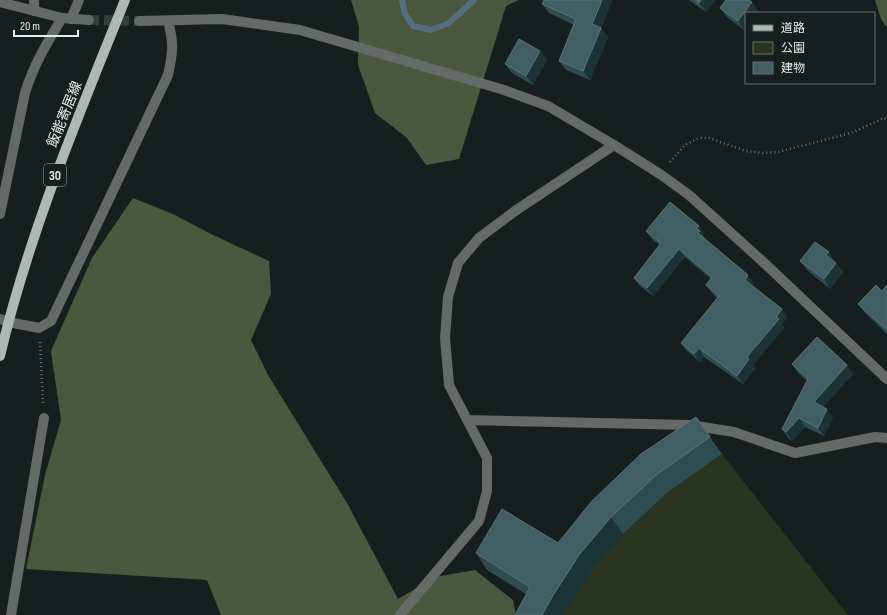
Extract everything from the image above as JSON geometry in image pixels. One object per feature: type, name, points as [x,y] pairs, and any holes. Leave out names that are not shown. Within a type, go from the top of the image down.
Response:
[{"type":"main road","name":"飯能寄居線","points":[[0,356],[4,321],[59,165],[125,0]]},
{"type":"street","points":[[34,0],[34,11]]},
{"type":"street","points":[[0,214],[25,93],[31,74],[40,54],[79,0]]},
{"type":"street","points":[[0,2],[67,18],[89,20]]},
{"type":"street","points":[[139,21],[222,19],[300,30],[501,89],[548,106],[660,174],[689,196],[755,255],[887,380]]},
{"type":"street","points":[[4,321],[39,328],[51,321],[168,75],[173,51],[172,35],[168,20]]},
{"type":"street","points":[[400,615],[479,521],[487,491],[487,458],[450,385],[445,338],[448,297],[458,263],[479,238],[514,211],[614,145]]},
{"type":"street","points":[[11,615],[44,418]]},
{"type":"street","points":[[467,420],[690,425],[734,432],[795,453],[875,437],[887,438]]},
{"type":"path","points":[[660,174],[685,145],[699,138],[709,138],[746,151],[763,153],[778,152],[851,133],[884,118],[887,119]]},
{"type":"path","points":[[39,328],[44,418]]},
{"type":"green space","points":[[351,0],[519,0],[506,6],[459,159],[426,165],[407,138],[375,113],[358,65],[359,27]]},
{"type":"green space","points":[[875,0],[887,0],[887,28],[881,19]]},
{"type":"green space","points":[[133,198],[173,214],[209,233],[269,261],[271,294],[251,340],[268,375],[347,503],[398,599],[435,577],[475,570],[513,600],[516,615],[221,615],[207,580],[26,569],[45,475],[61,420],[51,351],[92,258]]},
{"type":"green space","points":[[722,454],[848,615],[563,615],[591,572],[623,534],[668,492]]},
{"type":"building","points":[[544,0],[602,0],[592,24],[601,28],[583,71],[559,61],[576,19],[542,4]]},
{"type":"building","points":[[726,0],[749,0],[752,2],[738,21],[720,8]]},
{"type":"building","points":[[519,39],[540,51],[526,76],[505,64]]},
{"type":"building","points":[[670,202],[699,226],[696,228],[700,231],[698,233],[748,275],[745,280],[782,309],[776,317],[779,319],[747,357],[749,359],[737,376],[699,348],[694,354],[681,343],[719,296],[706,285],[712,277],[679,249],[647,288],[634,278],[661,243],[646,231]]},
{"type":"building","points":[[815,242],[829,252],[826,255],[836,263],[824,279],[800,261]]},
{"type":"building","points":[[876,285],[882,291],[887,285],[887,330],[858,304]]},
{"type":"building","points":[[817,337],[847,365],[814,402],[827,409],[818,428],[799,418],[786,432],[782,429],[808,379],[792,364]]},
{"type":"building","points":[[696,417],[710,437],[656,475],[611,517],[579,555],[542,615],[515,615],[530,587],[476,553],[502,509],[558,543],[592,501],[641,454]]},
{"type":"waterway","points":[[402,0],[405,14],[413,26],[431,30],[449,23],[474,0]]},
{"type":"tunnel","points":[[89,20],[139,21]]}]
